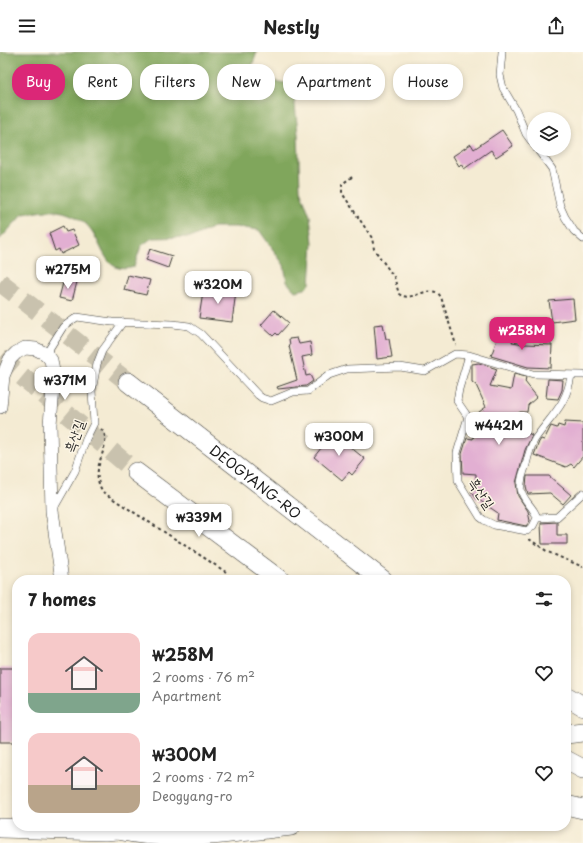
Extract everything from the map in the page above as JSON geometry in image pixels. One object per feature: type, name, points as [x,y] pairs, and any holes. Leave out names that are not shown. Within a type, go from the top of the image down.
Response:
[{"type":"main road","name":"DEOGYANG-RO","points":[[128,382],[377,575]]},
{"type":"main road","points":[[136,472],[273,575]]},
{"type":"main road","points":[[571,699],[583,706]]},
{"type":"main road","points":[[571,733],[583,732]]},
{"type":"main road","points":[[571,763],[583,769]]},
{"type":"main road","points":[[571,806],[583,808]]},
{"type":"main road","points":[[0,828],[12,828]]},
{"type":"main road","points":[[119,831],[149,837],[184,839],[250,831]]},
{"type":"street","points":[[0,408],[2,376],[10,359],[25,348],[36,349],[46,354],[51,360],[54,377],[50,424],[52,511],[61,575]]},
{"type":"lane","points":[[502,52],[500,75],[503,88],[516,110],[527,135]]},
{"type":"lane","points":[[542,156],[552,169],[560,206],[565,217],[574,231],[583,239]]},
{"type":"lane","points":[[46,354],[63,327],[77,317],[123,322],[189,326],[195,330],[258,395],[267,400],[274,400],[293,392],[308,391],[321,379],[347,369],[400,366],[425,371],[449,356],[459,354],[469,355],[533,374],[583,375]]},
{"type":"lane","name":"흑산길","points":[[52,511],[75,471],[86,439],[94,423],[92,391],[94,373],[102,352],[123,322]]},
{"type":"lane","name":"흑산길","points":[[469,355],[457,396],[458,404],[468,417],[457,452],[458,480],[480,516],[494,525],[517,530]]},
{"type":"lane","points":[[517,530],[527,531],[533,526],[537,518],[533,507],[526,502],[523,495],[521,487],[522,475],[534,442],[565,398],[571,375]]},
{"type":"lane","points":[[537,518],[557,517],[583,493]]},
{"type":"path","points":[[352,177],[344,181],[342,193],[372,238],[374,249],[394,278],[399,294],[408,297],[426,292],[438,293],[441,297],[459,354]]},
{"type":"path","points":[[94,423],[102,430],[106,438],[97,470],[99,484],[104,493],[226,572]]},
{"type":"path","points":[[517,530],[548,552],[583,567]]},
{"type":"green space","points":[[0,52],[257,52],[253,64],[217,64],[217,100],[275,100],[275,81],[283,83],[283,100],[295,100],[298,134],[300,189],[310,216],[313,243],[310,284],[305,289],[295,291],[287,282],[284,265],[259,230],[236,227],[214,227],[192,237],[152,238],[141,246],[134,267],[124,269],[116,267],[110,263],[93,232],[87,225],[76,217],[64,212],[46,211],[23,214],[0,239]]},
{"type":"building","points":[[502,130],[513,146],[496,157],[491,150],[464,169],[461,164],[459,166],[453,156],[471,144],[474,149]]},
{"type":"building","points":[[63,226],[66,232],[72,230],[79,245],[61,254],[59,249],[55,251],[49,233]]},
{"type":"building","points":[[150,249],[172,256],[168,268],[146,260]]},
{"type":"building","points":[[128,275],[150,280],[146,295],[124,290]]},
{"type":"building","points":[[64,279],[77,282],[72,301],[59,298]]},
{"type":"building","points":[[217,288],[236,291],[232,322],[199,318],[203,292],[216,294]]},
{"type":"building","points":[[573,299],[575,319],[552,322],[549,301]]},
{"type":"building","points":[[274,310],[289,323],[278,335],[276,333],[273,336],[261,325]]},
{"type":"building","points":[[383,324],[386,339],[389,339],[392,357],[377,359],[374,325]]},
{"type":"building","points":[[502,326],[516,331],[512,342],[552,345],[551,368],[528,367],[491,356]]},
{"type":"building","points":[[297,338],[299,344],[310,342],[312,355],[302,357],[306,376],[310,375],[313,381],[306,386],[278,389],[277,387],[297,380],[289,346],[289,339]]},
{"type":"building","points":[[479,363],[497,369],[490,386],[511,390],[514,374],[526,377],[525,382],[537,397],[528,405],[527,412],[520,412],[505,423],[532,435],[525,450],[516,483],[518,496],[528,511],[530,521],[526,526],[497,520],[498,513],[476,498],[471,491],[476,488],[476,474],[463,473],[462,454],[467,438],[473,439],[479,412],[486,407],[476,385],[472,382],[472,364]]},
{"type":"building","points":[[548,379],[563,380],[562,390],[558,399],[546,398]]},
{"type":"building","points":[[565,422],[583,423],[583,456],[574,467],[571,464],[566,467],[534,455],[539,442],[541,439],[544,440],[551,426],[557,428],[558,425],[564,427]]},
{"type":"building","points":[[333,433],[365,459],[352,475],[349,472],[342,480],[314,457]]},
{"type":"building","points":[[527,476],[549,476],[571,495],[563,504],[550,493],[528,494],[526,486]]},
{"type":"building","points":[[557,522],[557,535],[567,535],[567,544],[542,544],[541,523]]},
{"type":"building","points":[[0,668],[12,668],[12,742],[0,742]]},
{"type":"tunnel","points":[[0,282],[128,382]]},
{"type":"tunnel","points":[[0,358],[136,472]]}]
